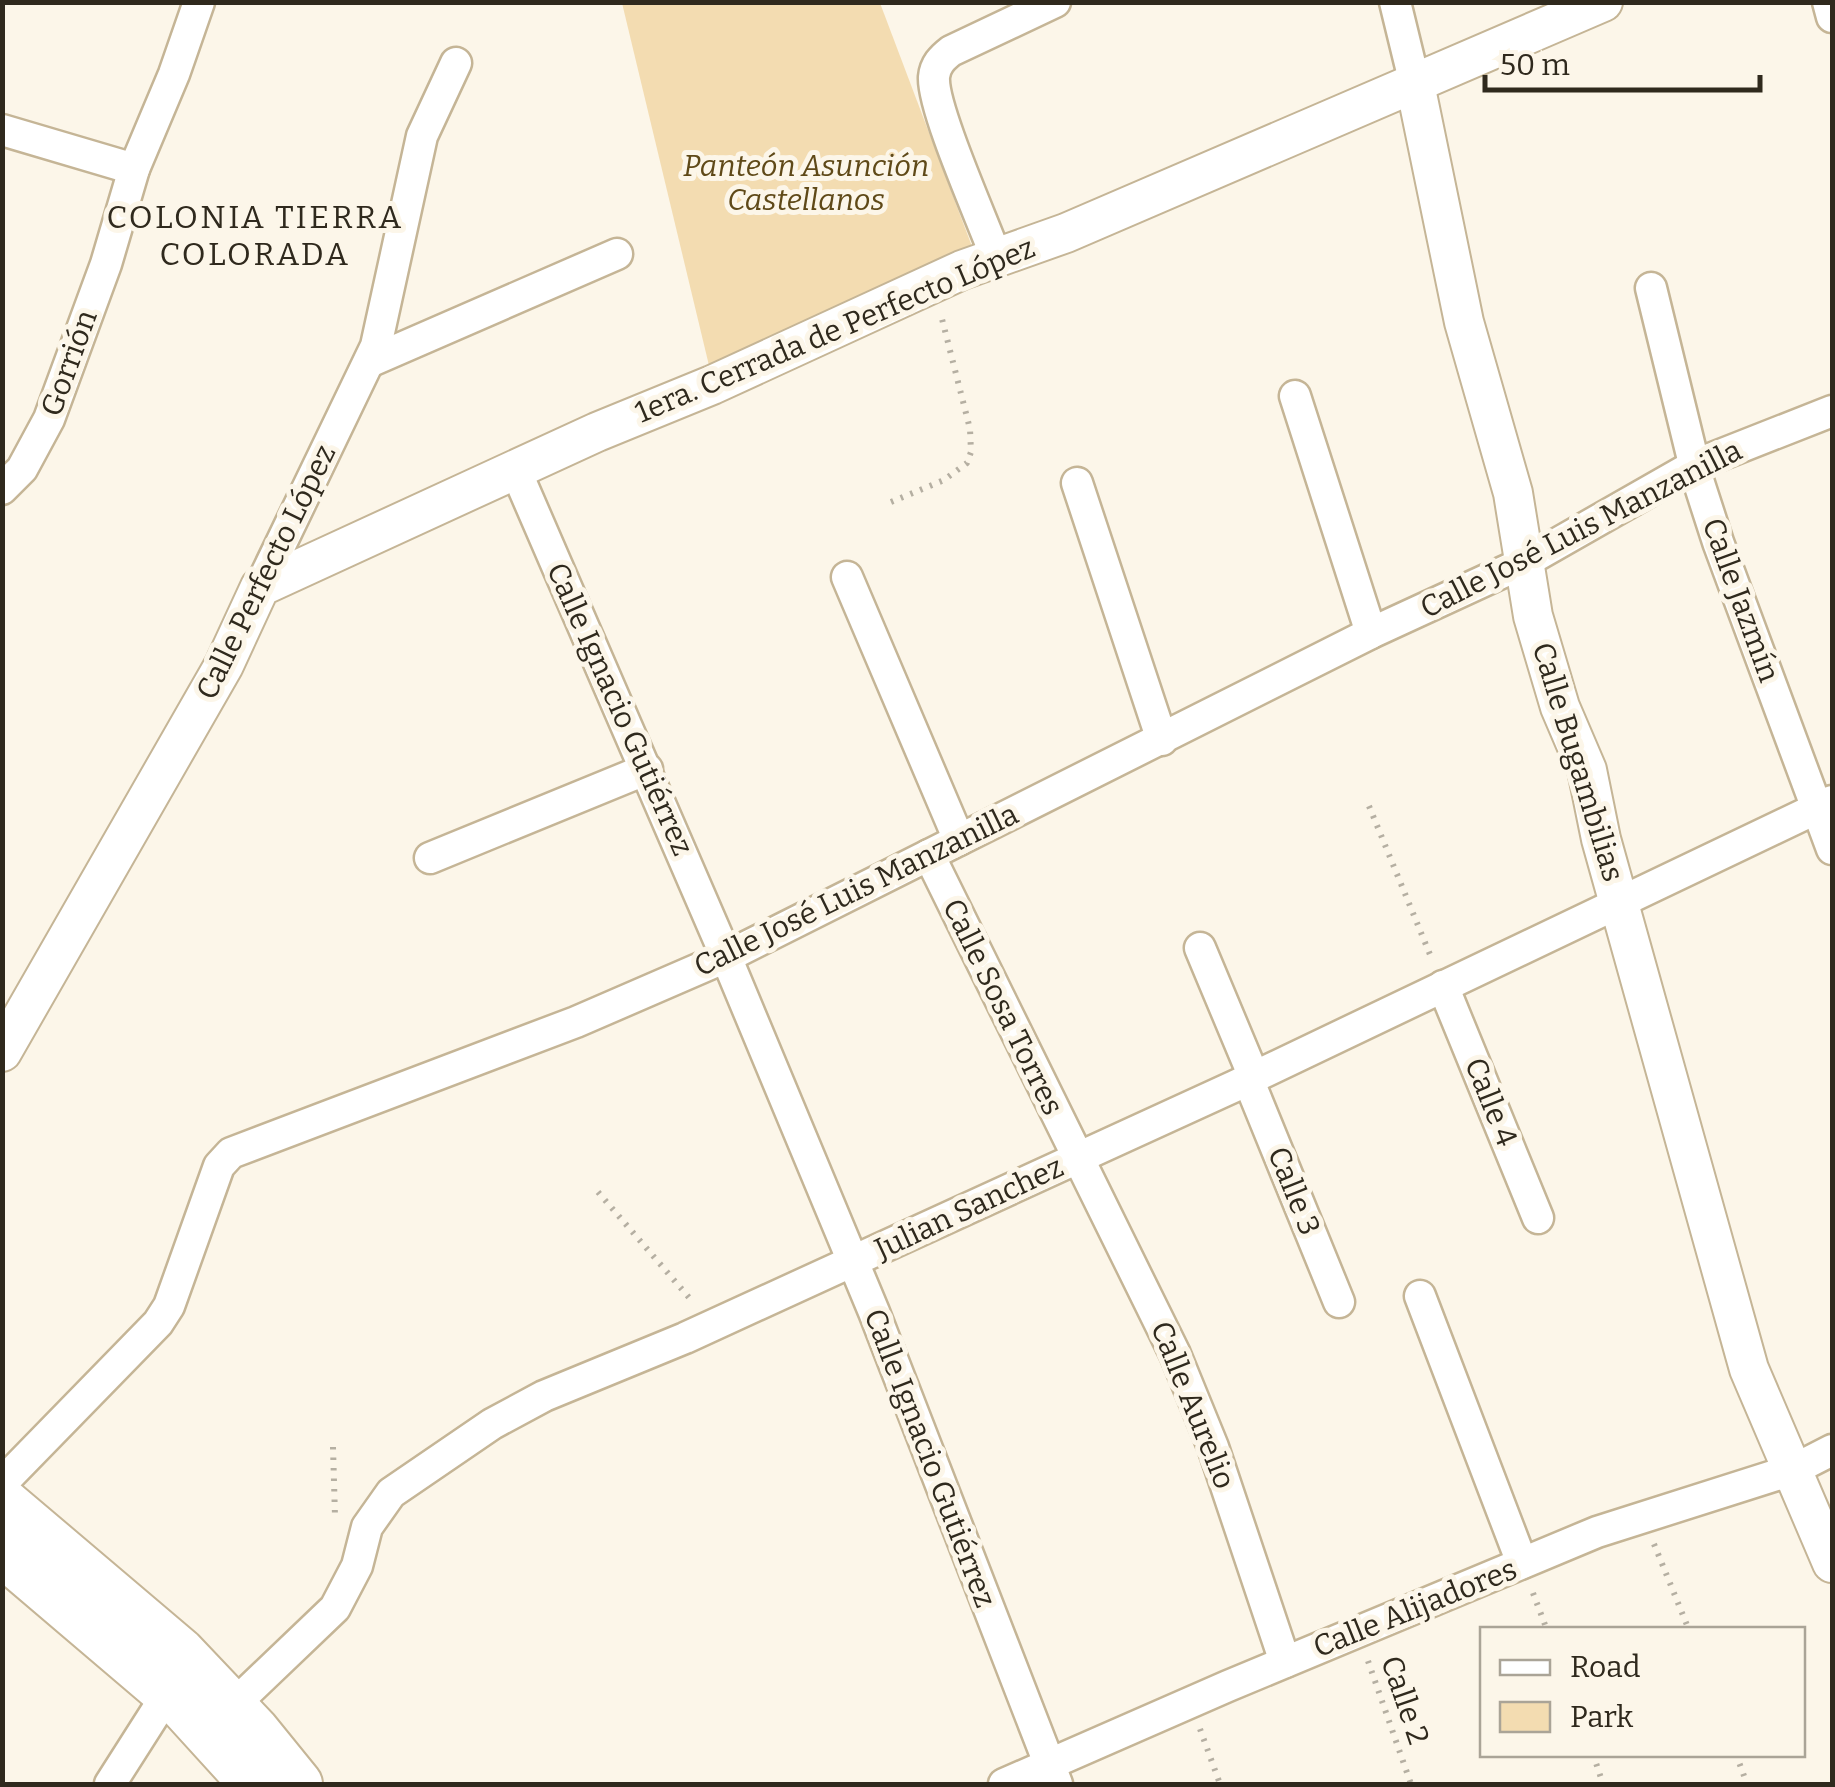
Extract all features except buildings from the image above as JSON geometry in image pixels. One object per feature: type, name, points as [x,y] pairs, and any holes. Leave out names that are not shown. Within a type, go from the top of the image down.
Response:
[{"type":"main road","points":[[2,1501],[133,1610],[219,1718],[254,1784]]},
{"type":"main road","points":[[2,1552],[168,1693],[219,1718],[298,1784]]},
{"type":"street","name":"Gorrión","points":[[2,489],[22,469],[49,420],[106,264],[134,169],[199,2]]},
{"type":"street","points":[[996,256],[942,112],[934,73],[951,51],[1055,2]]},
{"type":"street","name":"Calle Bugambilias","points":[[1395,2],[1464,322],[1513,493],[1533,616],[1560,707],[1587,770],[1602,840],[1749,1369],[1832,1563]]},
{"type":"street","name":"1era. Cerrada de Perfecto López","points":[[260,588],[933,283],[996,256],[1066,233],[1604,2]]},
{"type":"street","points":[[1828,2],[1832,16]]},
{"type":"street","name":"Calle Perfecto López","points":[[2,1052],[224,665],[369,362],[388,298],[422,136],[456,62]]},
{"type":"street","points":[[2,130],[134,169]]},
{"type":"street","points":[[369,362],[616,254]]},
{"type":"street","name":"Calle Jazmín","points":[[1651,288],[1718,542],[1825,804],[1832,849]]},
{"type":"street","points":[[1295,396],[1372,632]]},
{"type":"street","name":"Calle José Luis Manzanilla","points":[[2,1483],[158,1323],[169,1306],[219,1166],[232,1153],[576,1022],[726,956],[1372,632],[1525,562],[1695,465],[1832,412]]},
{"type":"street","name":"Calle Ignacio Gutiérrez","points":[[516,470],[647,769],[852,1262],[1053,1775]]},
{"type":"street","points":[[1077,483],[1162,740]]},
{"type":"street","points":[[847,577],[959,840]]},
{"type":"street","points":[[430,858],[647,769]]},
{"type":"street","name":"Julian Sanchez","points":[[219,1718],[335,1608],[357,1566],[367,1527],[391,1492],[448,1452],[544,1396],[713,1326],[1078,1158],[1825,804]]},
{"type":"street","name":"Calle Sosa Torres","points":[[929,855],[1078,1158]]},
{"type":"street","name":"Calle 3","points":[[1200,948],[1339,1302]]},
{"type":"street","name":"Calle 4","points":[[1443,986],[1538,1218]]},
{"type":"street","name":"Calle Aurelio","points":[[1078,1158],[1158,1314],[1192,1395],[1285,1662]]},
{"type":"street","points":[[1420,1296],[1522,1563]]},
{"type":"street","name":"Calle Alijadores","points":[[1004,1784],[1053,1775],[1191,1703],[1522,1563],[1642,1515],[1794,1469],[1832,1450]]},
{"type":"street","points":[[110,1784],[168,1693]]},
{"type":"path","points":[[891,502],[944,480],[966,463],[971,452],[970,429],[933,283]]},
{"type":"path","points":[[1369,806],[1443,986]]},
{"type":"path","points":[[598,1192],[713,1326]]},
{"type":"path","points":[[1642,1515],[1688,1627]]},
{"type":"path","name":"Calle 2","points":[[1358,1631],[1411,1784]]},
{"type":"path","points":[[1191,1703],[1220,1784]]},
{"type":"path","points":[[1594,1757],[1603,1784]]},
{"type":"path","points":[[1737,1757],[1747,1784]]},
{"type":"green space","name":"Panteón Asunción Castellanos","points":[[622,3],[880,3],[976,257],[712,378]]},
{"type":"district","name":"COLONIA TIERRA COLORADA","points":[[255,236]]}]
